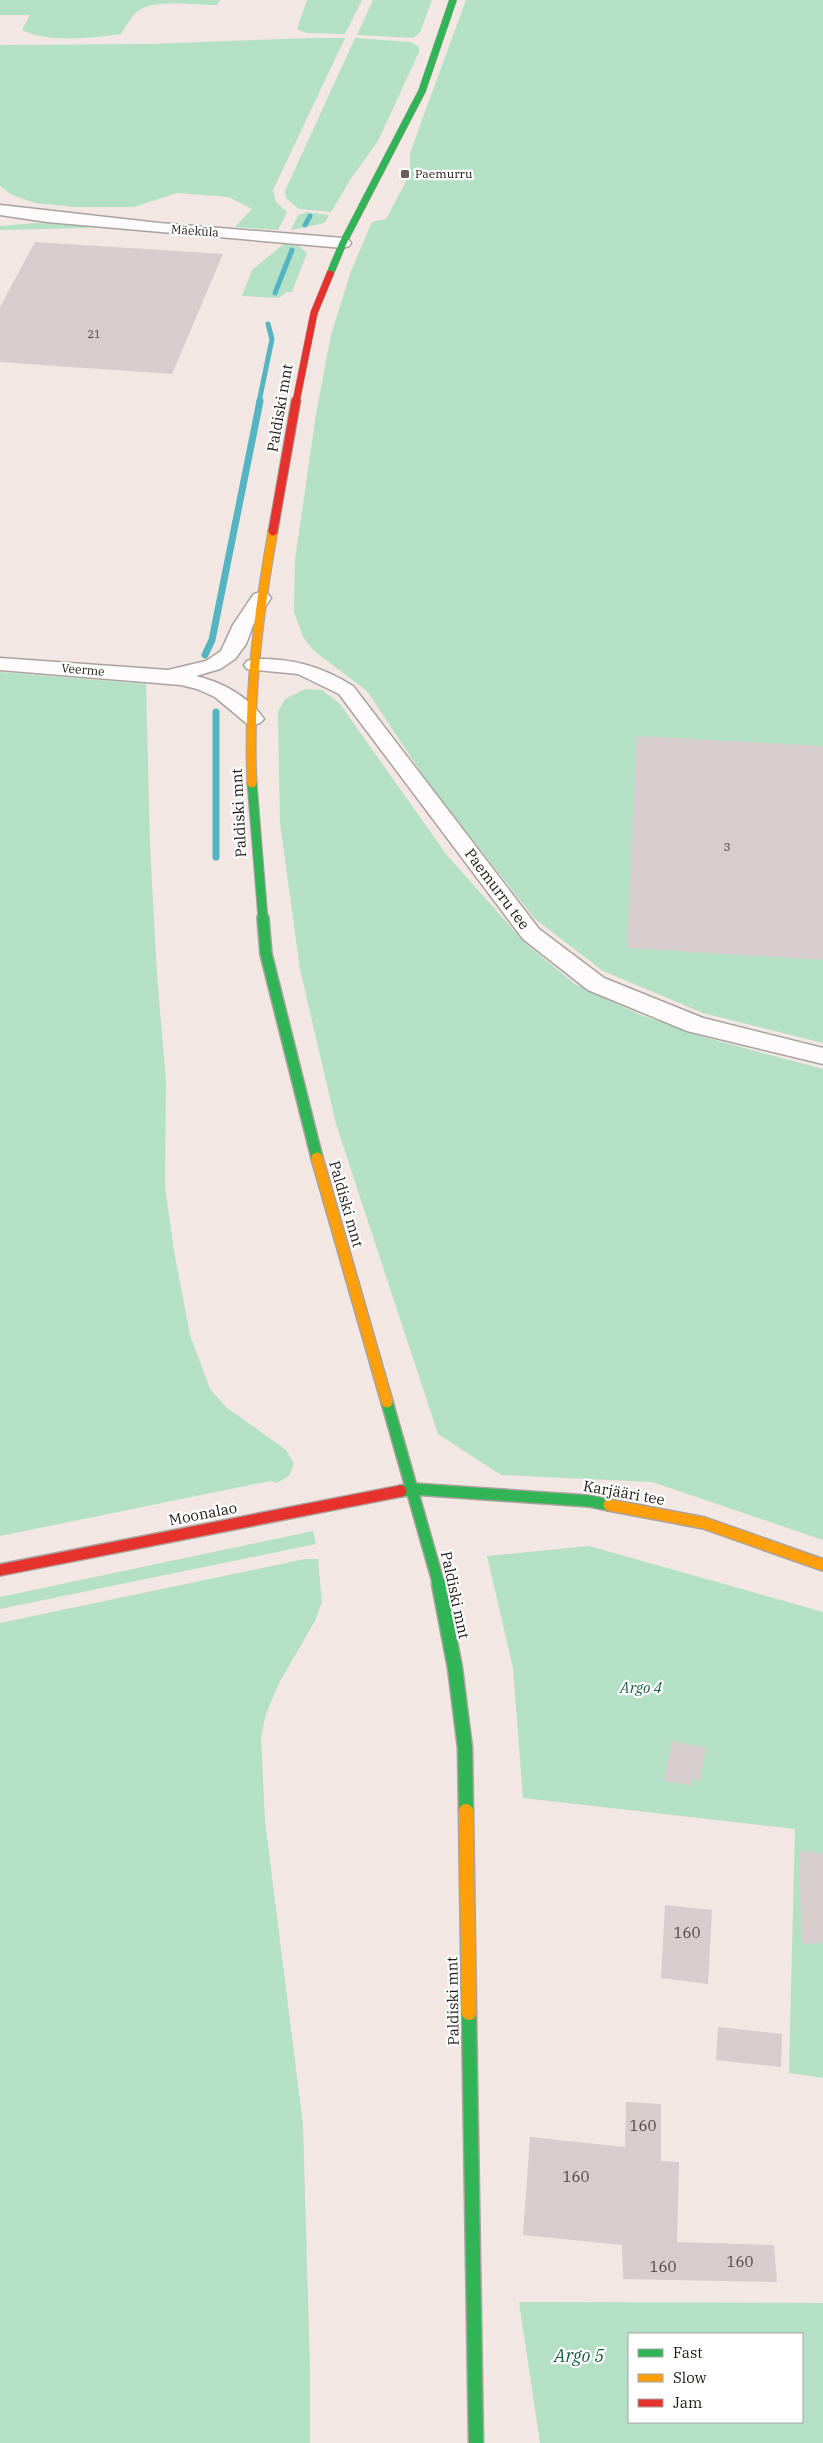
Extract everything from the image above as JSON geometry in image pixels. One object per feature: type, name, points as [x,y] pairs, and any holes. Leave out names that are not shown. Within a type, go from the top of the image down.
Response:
[{"type":"main road","name":"Paldiski mnt","points":[[453,0],[422,91],[343,243],[314,313],[303,360],[261,598],[254,665],[250,755],[257,867],[266,954],[300,1097],[438,1585],[455,1668],[465,1748],[476,2443]]},
{"type":"main road","name":"Karjääri tee","points":[[412,1489],[589,1500],[704,1523],[823,1565]]},
{"type":"main road","name":"Moonalao","points":[[0,1570],[412,1489]]},
{"type":"street","name":"Mäeküla","points":[[0,210],[47,217],[343,243]]},
{"type":"street","name":"Mäeküla","points":[[0,222],[47,217]]},
{"type":"street","name":"Veerme","points":[[166,676],[213,665],[228,655],[236,644],[243,625],[261,598]]},
{"type":"street","name":"Veerme","points":[[0,664],[166,676],[192,681],[223,691],[253,719]]},
{"type":"street","name":"Paemurru tee","points":[[254,665],[286,664],[319,673],[346,690],[531,934],[596,984],[696,1025],[823,1056]]},
{"type":"green space","points":[[0,0],[220,0],[217,5],[159,4],[143,8],[130,20],[121,34],[57,38],[44,37],[22,30],[30,15],[0,15]]},
{"type":"green space","points":[[307,0],[362,0],[345,34],[306,33],[297,29]]},
{"type":"green space","points":[[373,0],[432,0],[420,32],[413,38],[357,35]]},
{"type":"green space","points":[[466,0],[823,0],[823,1043],[703,1013],[603,971],[535,919],[430,786],[367,691],[314,651],[303,637],[294,612],[295,560],[316,414],[331,335],[351,271],[372,222],[386,219],[410,174],[410,153]]},
{"type":"green space","points":[[345,38],[273,190],[276,202],[287,212],[278,230],[235,227],[252,209],[229,197],[177,193],[134,207],[75,207],[35,203],[12,195],[0,186],[0,45],[150,44]]},
{"type":"green space","points":[[355,38],[411,42],[419,47],[419,52],[378,141],[350,180],[331,212],[299,209],[286,198],[285,191]]},
{"type":"green space","points":[[307,212],[329,215],[325,222],[321,224],[291,230],[298,215]]},
{"type":"green space","points":[[35,223],[92,226],[87,228],[0,230],[0,226]]},
{"type":"green space","points":[[285,243],[299,246],[307,253],[292,292],[286,292],[279,298],[242,296],[252,270]]},
{"type":"green space","points":[[0,672],[146,684],[150,845],[157,975],[166,1080],[165,1187],[174,1251],[190,1335],[210,1389],[226,1407],[286,1450],[294,1464],[289,1476],[277,1483],[270,1481],[0,1536]]},
{"type":"green space","points":[[305,689],[322,690],[340,704],[446,854],[526,944],[575,984],[641,1015],[707,1038],[823,1069],[823,1540],[652,1482],[501,1475],[438,1434],[336,1124],[300,969],[280,823],[278,712],[285,699]]},
{"type":"green space","points":[[313,1531],[316,1544],[0,1609],[0,1597]]},
{"type":"green space","name":"Argo 4","points":[[589,1546],[823,1612],[823,2078],[789,2073],[795,1829],[523,1798],[513,1668],[487,1556]]},
{"type":"green space","points":[[305,1559],[318,1559],[322,1602],[315,1621],[279,1683],[266,1714],[261,1737],[265,1821],[303,2125],[310,2369],[310,2443],[0,2443],[0,1623]]},
{"type":"green space","name":"Argo 5","points":[[519,2302],[823,2303],[823,2443],[540,2443]]},
{"type":"building","points":[[35,242],[223,254],[172,374],[0,362],[0,307]]},
{"type":"building","points":[[637,736],[823,746],[823,960],[627,948]]},
{"type":"building","points":[[672,1741],[706,1748],[700,1781],[692,1779],[690,1785],[664,1781]]},
{"type":"building","points":[[799,1851],[823,1853],[823,1943],[802,1944]]},
{"type":"building","points":[[665,1905],[712,1910],[708,1984],[661,1978]]},
{"type":"building","points":[[718,2027],[782,2034],[781,2067],[716,2060]]},
{"type":"building","points":[[626,2102],[661,2104],[661,2161],[679,2162],[677,2242],[774,2245],[777,2282],[623,2279],[622,2245],[523,2235],[530,2137],[625,2147]]},
{"type":"waterway","points":[[305,225],[310,216]]},
{"type":"waterway","points":[[275,293],[292,250]]},
{"type":"waterway","points":[[259,402],[272,339],[268,324]]},
{"type":"waterway","points":[[205,655],[212,640],[260,401]]},
{"type":"waterway","points":[[216,712],[216,857]]},
{"type":"traffic: fast","points":[[330,274],[343,243],[422,91],[453,0]]},
{"type":"traffic: fast","points":[[252,783],[266,954],[300,1097],[317,1158]]},
{"type":"traffic: fast","points":[[387,1402],[437,1576],[455,1668],[465,1748],[466,1811]]},
{"type":"traffic: fast","points":[[401,1491],[413,1489],[589,1501],[609,1505]]},
{"type":"traffic: fast","points":[[469,2013],[476,2443]]},
{"type":"traffic: slow","points":[[252,783],[252,688],[258,625],[273,531]]},
{"type":"traffic: slow","points":[[317,1158],[387,1402]]},
{"type":"traffic: slow","points":[[609,1505],[704,1523],[823,1565]]},
{"type":"traffic: slow","points":[[466,1811],[469,2013]]},
{"type":"traffic: jam","points":[[273,531],[303,360],[314,313],[330,274]]},
{"type":"traffic: jam","points":[[0,1570],[401,1491]]},
{"type":"place","name":"Paemurru","points":[[405,174]]}]
